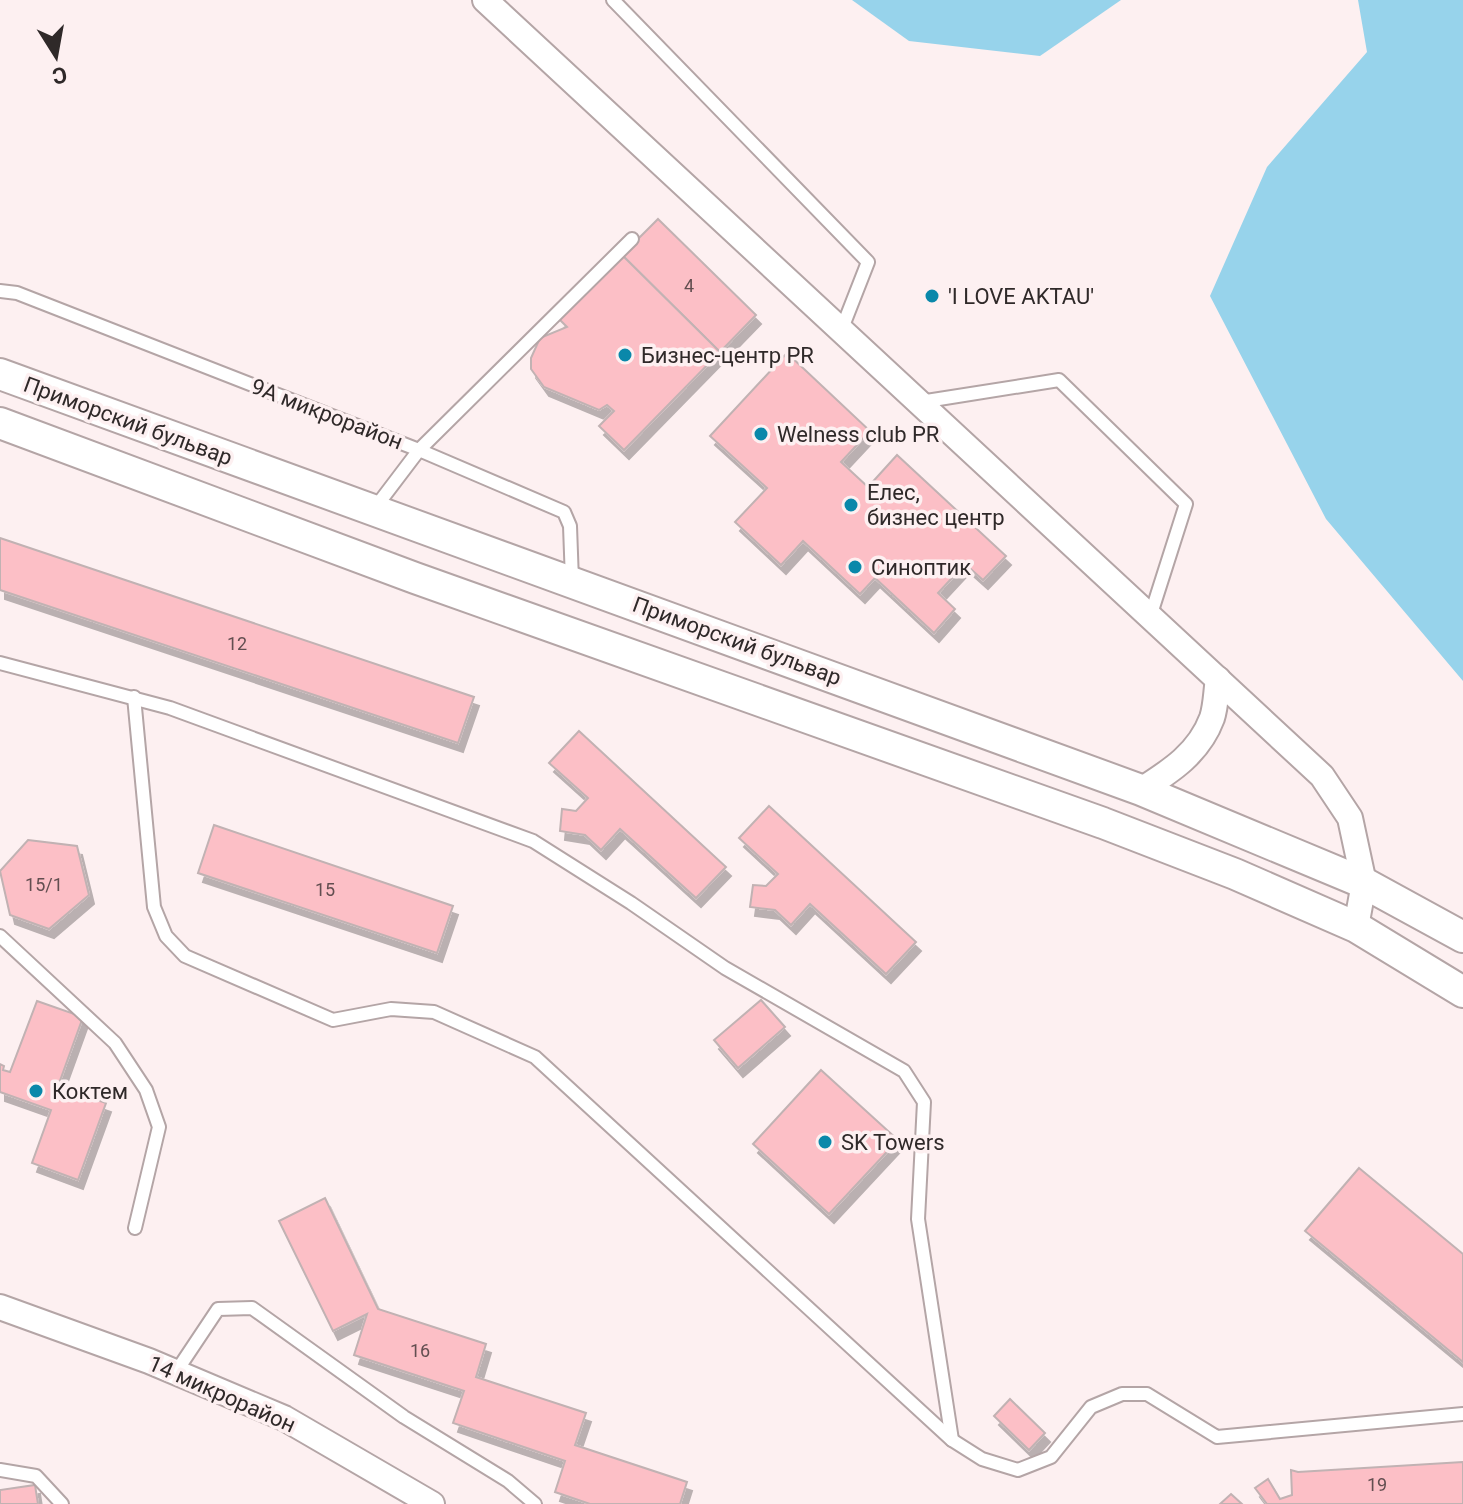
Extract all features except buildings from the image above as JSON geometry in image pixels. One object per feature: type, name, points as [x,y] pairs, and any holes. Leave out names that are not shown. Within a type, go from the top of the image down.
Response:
[{"type":"street","points":[[485,0],[1322,776],[1350,818],[1364,883],[1356,927]]},
{"type":"street","name":"Приморский бульвар","points":[[0,374],[1141,790],[1364,883],[1463,937]]},
{"type":"street","points":[[0,423],[415,578],[1103,823],[1235,874],[1356,927],[1463,992]]},
{"type":"street","points":[[1141,790],[1177,768],[1193,751],[1212,717],[1218,679]]},
{"type":"street","name":"14 микрорайон","points":[[0,1307],[176,1372],[284,1418],[432,1504]]},
{"type":"lane","points":[[613,0],[868,262],[841,331]]},
{"type":"lane","name":"9А микрорайон","points":[[0,291],[17,293],[419,450],[632,239]]},
{"type":"lane","points":[[918,403],[1059,380],[1186,504],[1150,617]]},
{"type":"lane","points":[[374,509],[419,450],[564,512],[570,526],[572,581]]},
{"type":"lane","points":[[0,663],[185,713],[533,841],[725,968],[904,1071],[924,1102],[918,1219],[952,1440]]},
{"type":"lane","points":[[134,697],[154,907],[166,936],[185,956],[333,1020],[391,1009],[434,1012],[535,1057],[952,1440],[982,1459],[1018,1470],[1051,1457],[1091,1407],[1122,1394],[1147,1394],[1217,1437],[1463,1414]]},
{"type":"lane","points":[[0,936],[115,1043],[146,1090],[159,1127],[135,1228]]},
{"type":"lane","points":[[176,1372],[218,1309],[252,1308],[404,1417],[508,1481],[535,1504]]},
{"type":"lane","points":[[0,1470],[36,1476],[62,1504]]},
{"type":"water","points":[[852,0],[1121,0],[1040,56],[909,41]]},
{"type":"water","points":[[1358,0],[1463,0],[1463,681],[1326,519],[1210,296],[1267,167],[1367,52]]},
{"type":"place","name":"'I LOVE AKTAU'","points":[[932,296]]},
{"type":"place","name":"Бизнес-центр PR","points":[[625,355]]},
{"type":"place","name":"Welness club PR","points":[[761,434]]},
{"type":"place","name":"Елес, бизнес центр","points":[[851,505]]},
{"type":"place","name":"Синоптик","points":[[855,567]]},
{"type":"place","name":"Коктем","points":[[36,1091]]},
{"type":"place","name":"SK Towers","points":[[825,1142]]}]
